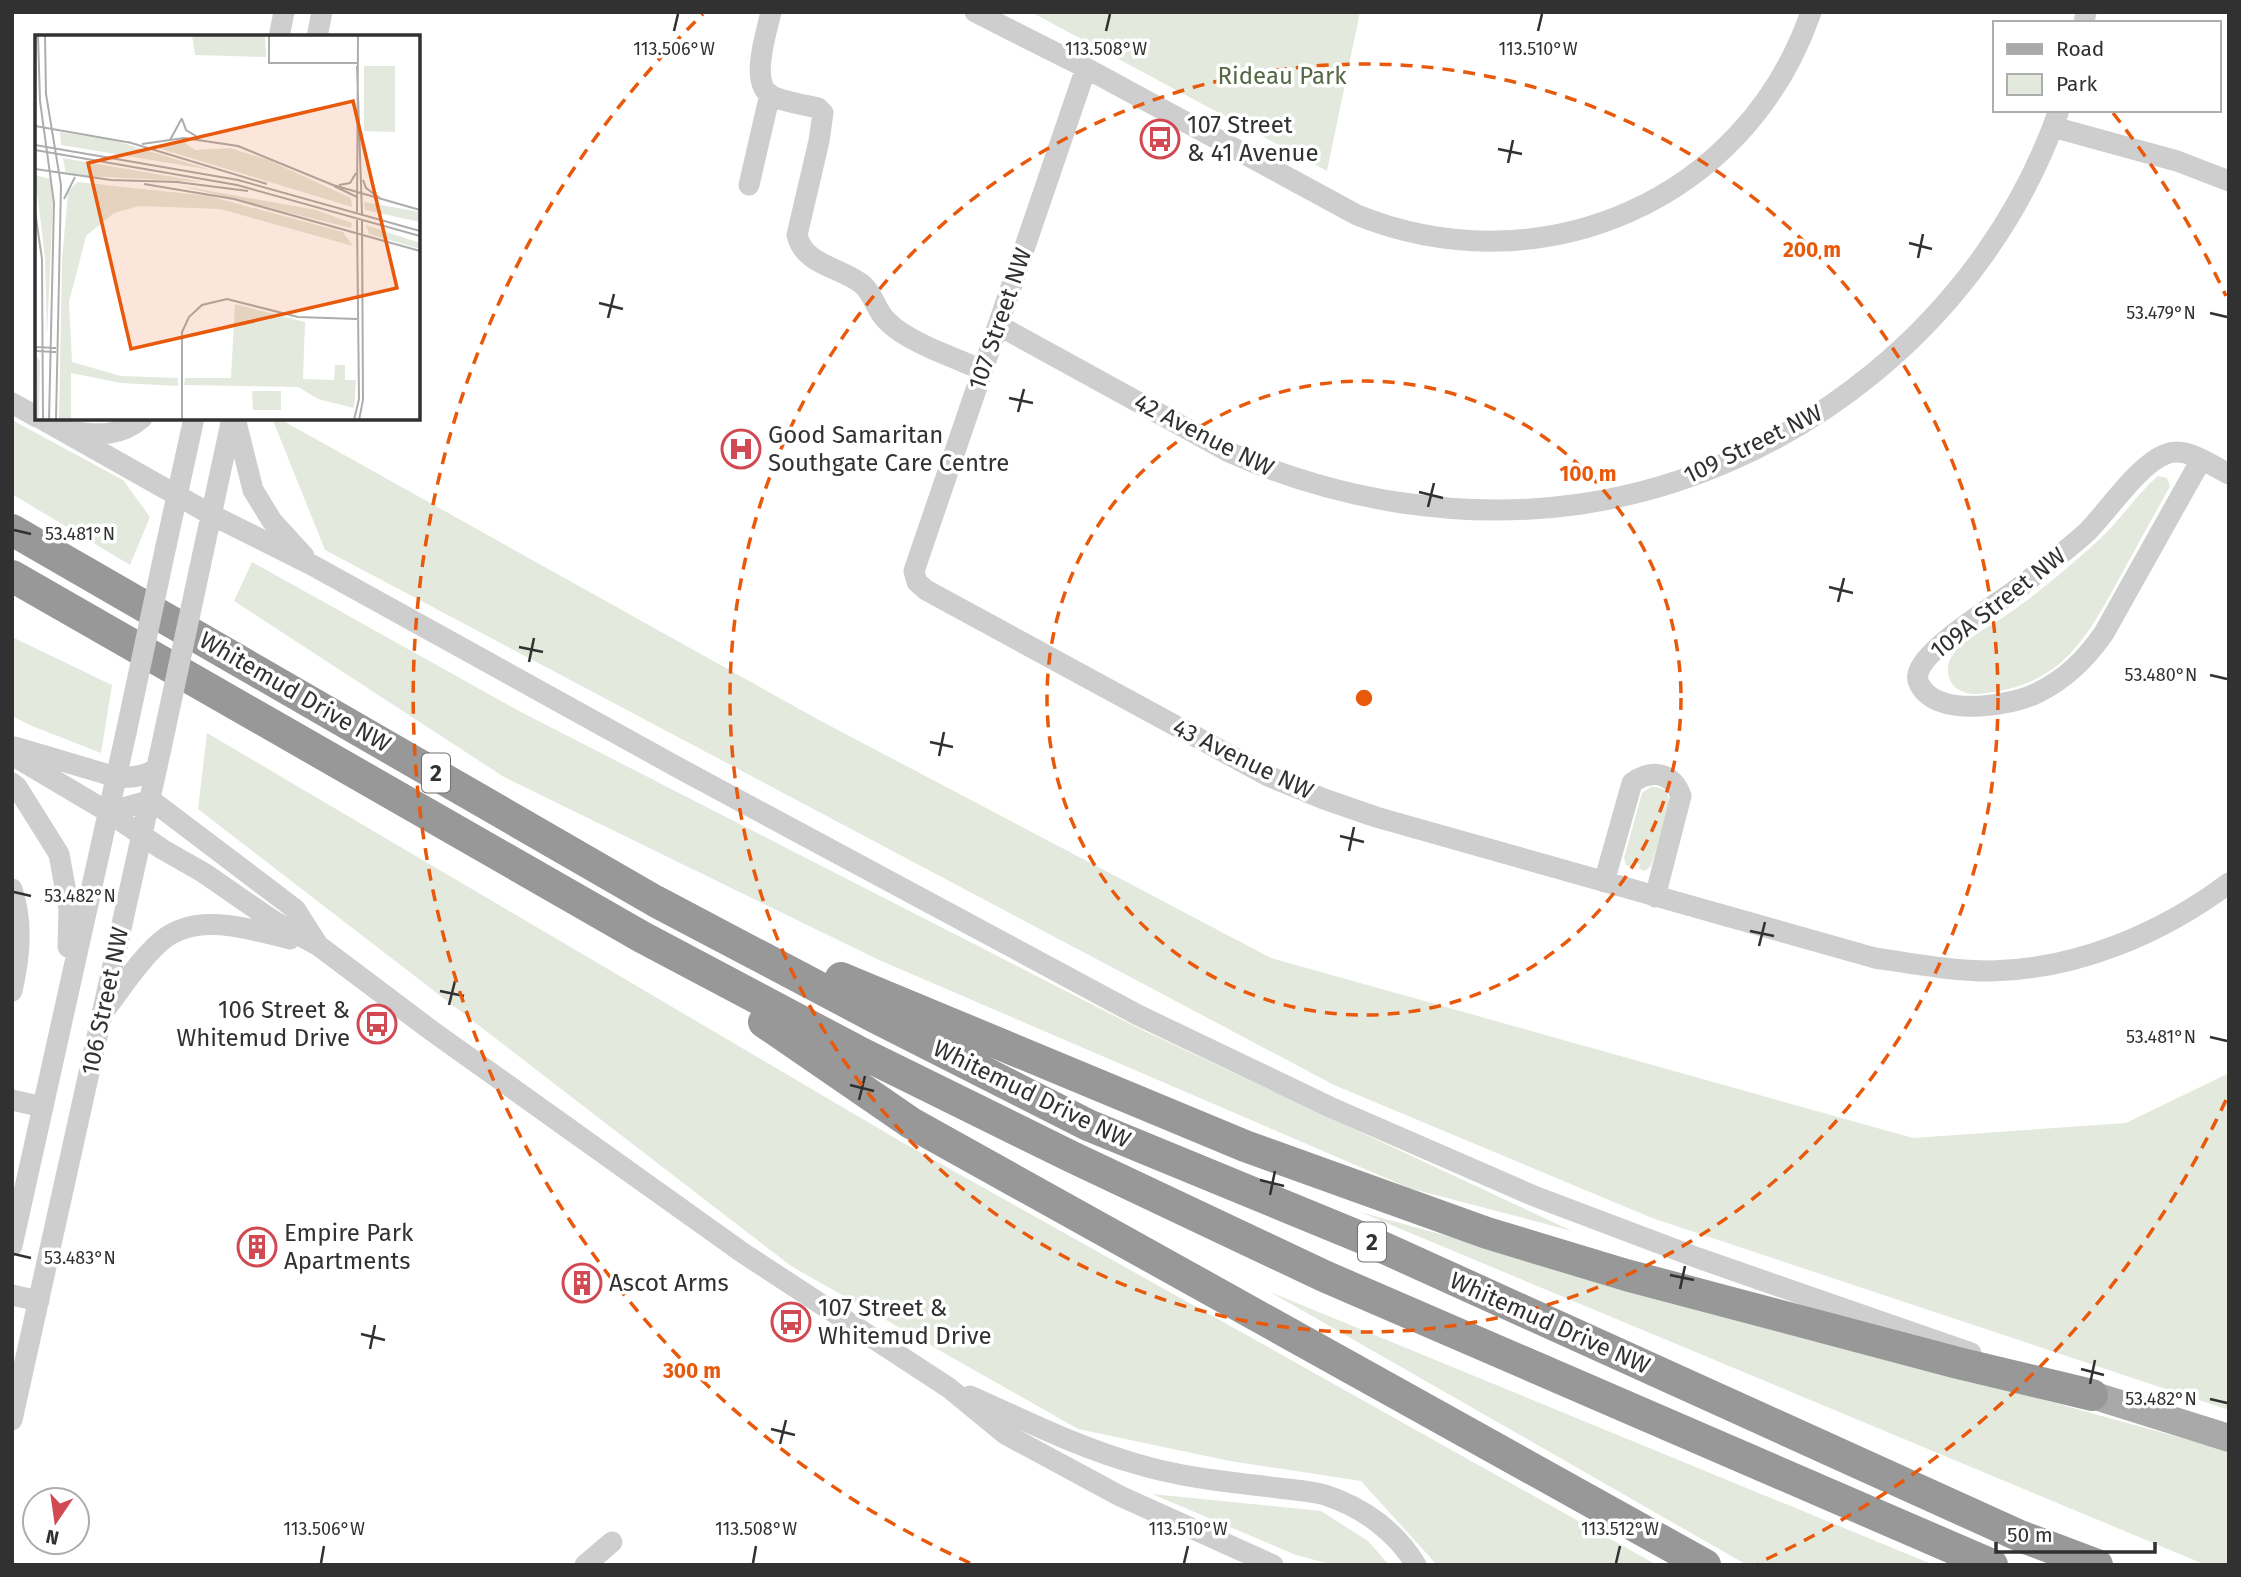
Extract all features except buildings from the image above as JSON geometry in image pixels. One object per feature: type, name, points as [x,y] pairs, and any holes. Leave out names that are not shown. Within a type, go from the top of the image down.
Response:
[{"type":"highway","name":"Whitemud Drive NW","points":[[12,530],[655,901],[1088,1125],[1360,1237],[2020,1536],[2097,1565]]},
{"type":"highway","name":"Whitemud Drive NW","points":[[12,576],[642,937],[857,1051],[1070,1156],[1324,1276],[1992,1565]]},
{"type":"highway","points":[[655,901],[1245,1146],[1450,1220],[1564,1258],[1639,1279],[1958,1363],[2092,1395]]},
{"type":"highway","points":[[642,937],[911,1123],[1705,1565]]},
{"type":"main road","points":[[2092,1395],[2229,1438]]},
{"type":"street","points":[[279,35],[284,12]]},
{"type":"street","points":[[317,35],[322,12]]},
{"type":"street","points":[[771,12],[761,61],[763,86],[770,94],[818,108],[823,113],[822,131],[797,235],[799,244],[804,251],[864,286],[888,323],[909,336],[982,370]]},
{"type":"street","points":[[975,12],[1087,68],[1339,206],[1378,223],[1427,236],[1490,240],[1566,234],[1617,218],[1675,189],[1723,149],[1767,99],[1787,68],[1811,12]]},
{"type":"street","name":"107 Street NW","points":[[914,571],[1087,68]]},
{"type":"street","points":[[749,185],[770,94]]},
{"type":"street","points":[[2056,119],[2229,181]]},
{"type":"street","name":"109 Street NW","points":[[1674,482],[1722,464],[1829,408],[1878,371],[1920,332],[1974,268],[2007,220],[2056,119]]},
{"type":"street","name":"42 Avenue NW","points":[[998,325],[1229,452],[1268,469],[1314,484],[1415,505],[1526,509],[1580,504],[1674,482]]},
{"type":"street","points":[[12,403],[35,415]]},
{"type":"street","points":[[43,420],[210,514],[312,565],[677,767],[1138,1015],[1329,1107],[1448,1160],[1614,1228],[2092,1395]]},
{"type":"street","points":[[59,429],[85,434],[112,434],[124,431],[139,420]]},
{"type":"street","name":"106 Street NW","points":[[12,1246],[194,420]]},
{"type":"street","name":"106 Street NW","points":[[12,1420],[151,800],[210,514],[234,420]]},
{"type":"street","points":[[235,420],[253,490],[261,506],[312,565]]},
{"type":"street","name":"109A Street NW","points":[[2167,453],[2191,455],[2104,634],[2087,657],[2062,679],[2036,694],[2011,702],[1981,706],[1953,705],[1930,697],[1919,687],[1917,674],[1927,657],[1943,641],[2000,603],[2052,562],[2086,532],[2151,463],[2167,453]]},
{"type":"street","points":[[2191,455],[2229,474]]},
{"type":"street","name":"43 Avenue NW","points":[[914,571],[917,582],[926,590],[1268,776],[1324,799],[1376,817],[1875,958],[1941,969],[1993,971],[2051,965],[2105,950],[2157,928],[2229,883]]},
{"type":"street","points":[[12,746],[116,777],[142,775],[158,760]]},
{"type":"street","points":[[12,755],[108,812],[272,920],[319,946],[432,1031],[743,1253],[948,1388],[1005,1434],[1120,1496],[1273,1565]]},
{"type":"street","points":[[1604,882],[1632,783],[1641,776],[1660,775],[1678,787],[1681,796],[1655,897]]},
{"type":"street","points":[[12,783],[60,854],[69,909],[66,1002]]},
{"type":"street","points":[[108,812],[151,800],[295,909],[319,946]]},
{"type":"street","points":[[12,889],[18,907],[20,958],[12,991]]},
{"type":"street","points":[[103,1013],[160,942],[176,931],[190,926],[225,925],[319,946]]},
{"type":"street","points":[[12,1100],[43,1107]]},
{"type":"street","points":[[12,1294],[38,1301]]},
{"type":"street","points":[[948,1388],[1092,1450],[1136,1464],[1166,1472],[1323,1495],[1354,1507],[1377,1521],[1407,1550],[1416,1565]]},
{"type":"street","points":[[584,1565],[612,1542]]},
{"type":"green space","name":"Rideau Park","points":[[1031,12],[1360,12],[1327,171]]},
{"type":"green space","points":[[12,420],[123,480],[150,517],[130,565],[12,494]]},
{"type":"green space","points":[[273,420],[282,420],[819,720],[1271,958],[1913,1138],[2126,1123],[2229,1073],[2229,1410],[1652,1218],[1334,1085],[325,550]]},
{"type":"green space","points":[[2158,476],[2167,478],[2170,486],[2168,490],[2106,602],[2066,658],[2030,682],[2007,689],[1974,694],[1955,687],[1949,679],[1949,664],[1960,647],[2018,607],[2068,567],[2104,535]]},
{"type":"green space","points":[[252,562],[519,711],[1140,1029],[1572,1231],[1409,1188],[879,960],[504,777],[234,601]]},
{"type":"green space","points":[[12,637],[112,685],[101,753],[12,716]]},
{"type":"green space","points":[[207,733],[900,1141],[1657,1565],[1437,1565],[1361,1481],[1230,1461],[1078,1429],[791,1266],[198,809]]},
{"type":"green space","points":[[1651,787],[1665,791],[1669,804],[1651,866],[1645,871],[1639,869],[1640,864],[1632,862],[1631,867],[1626,865],[1624,858],[1642,793]]},
{"type":"green space","points":[[1360,1212],[2229,1451],[2229,1565],[2206,1565]]},
{"type":"green space","points":[[1270,1292],[1934,1565],[1747,1565]]},
{"type":"green space","points":[[1152,1494],[1321,1511],[1368,1541],[1389,1565],[1333,1565],[1296,1555]]},
{"type":"place","name":"107 Street & 41 Avenue","points":[[1160,139]]},
{"type":"place","name":"Good Samaritan Southgate Care Centre","points":[[741,449]]},
{"type":"place","name":"106 Street & Whitemud Drive","points":[[377,1024]]},
{"type":"place","name":"Empire Park Apartments","points":[[257,1247]]},
{"type":"place","name":"Ascot Arms","points":[[582,1283]]},
{"type":"place","name":"107 Street & Whitemud Drive","points":[[791,1322]]}]
